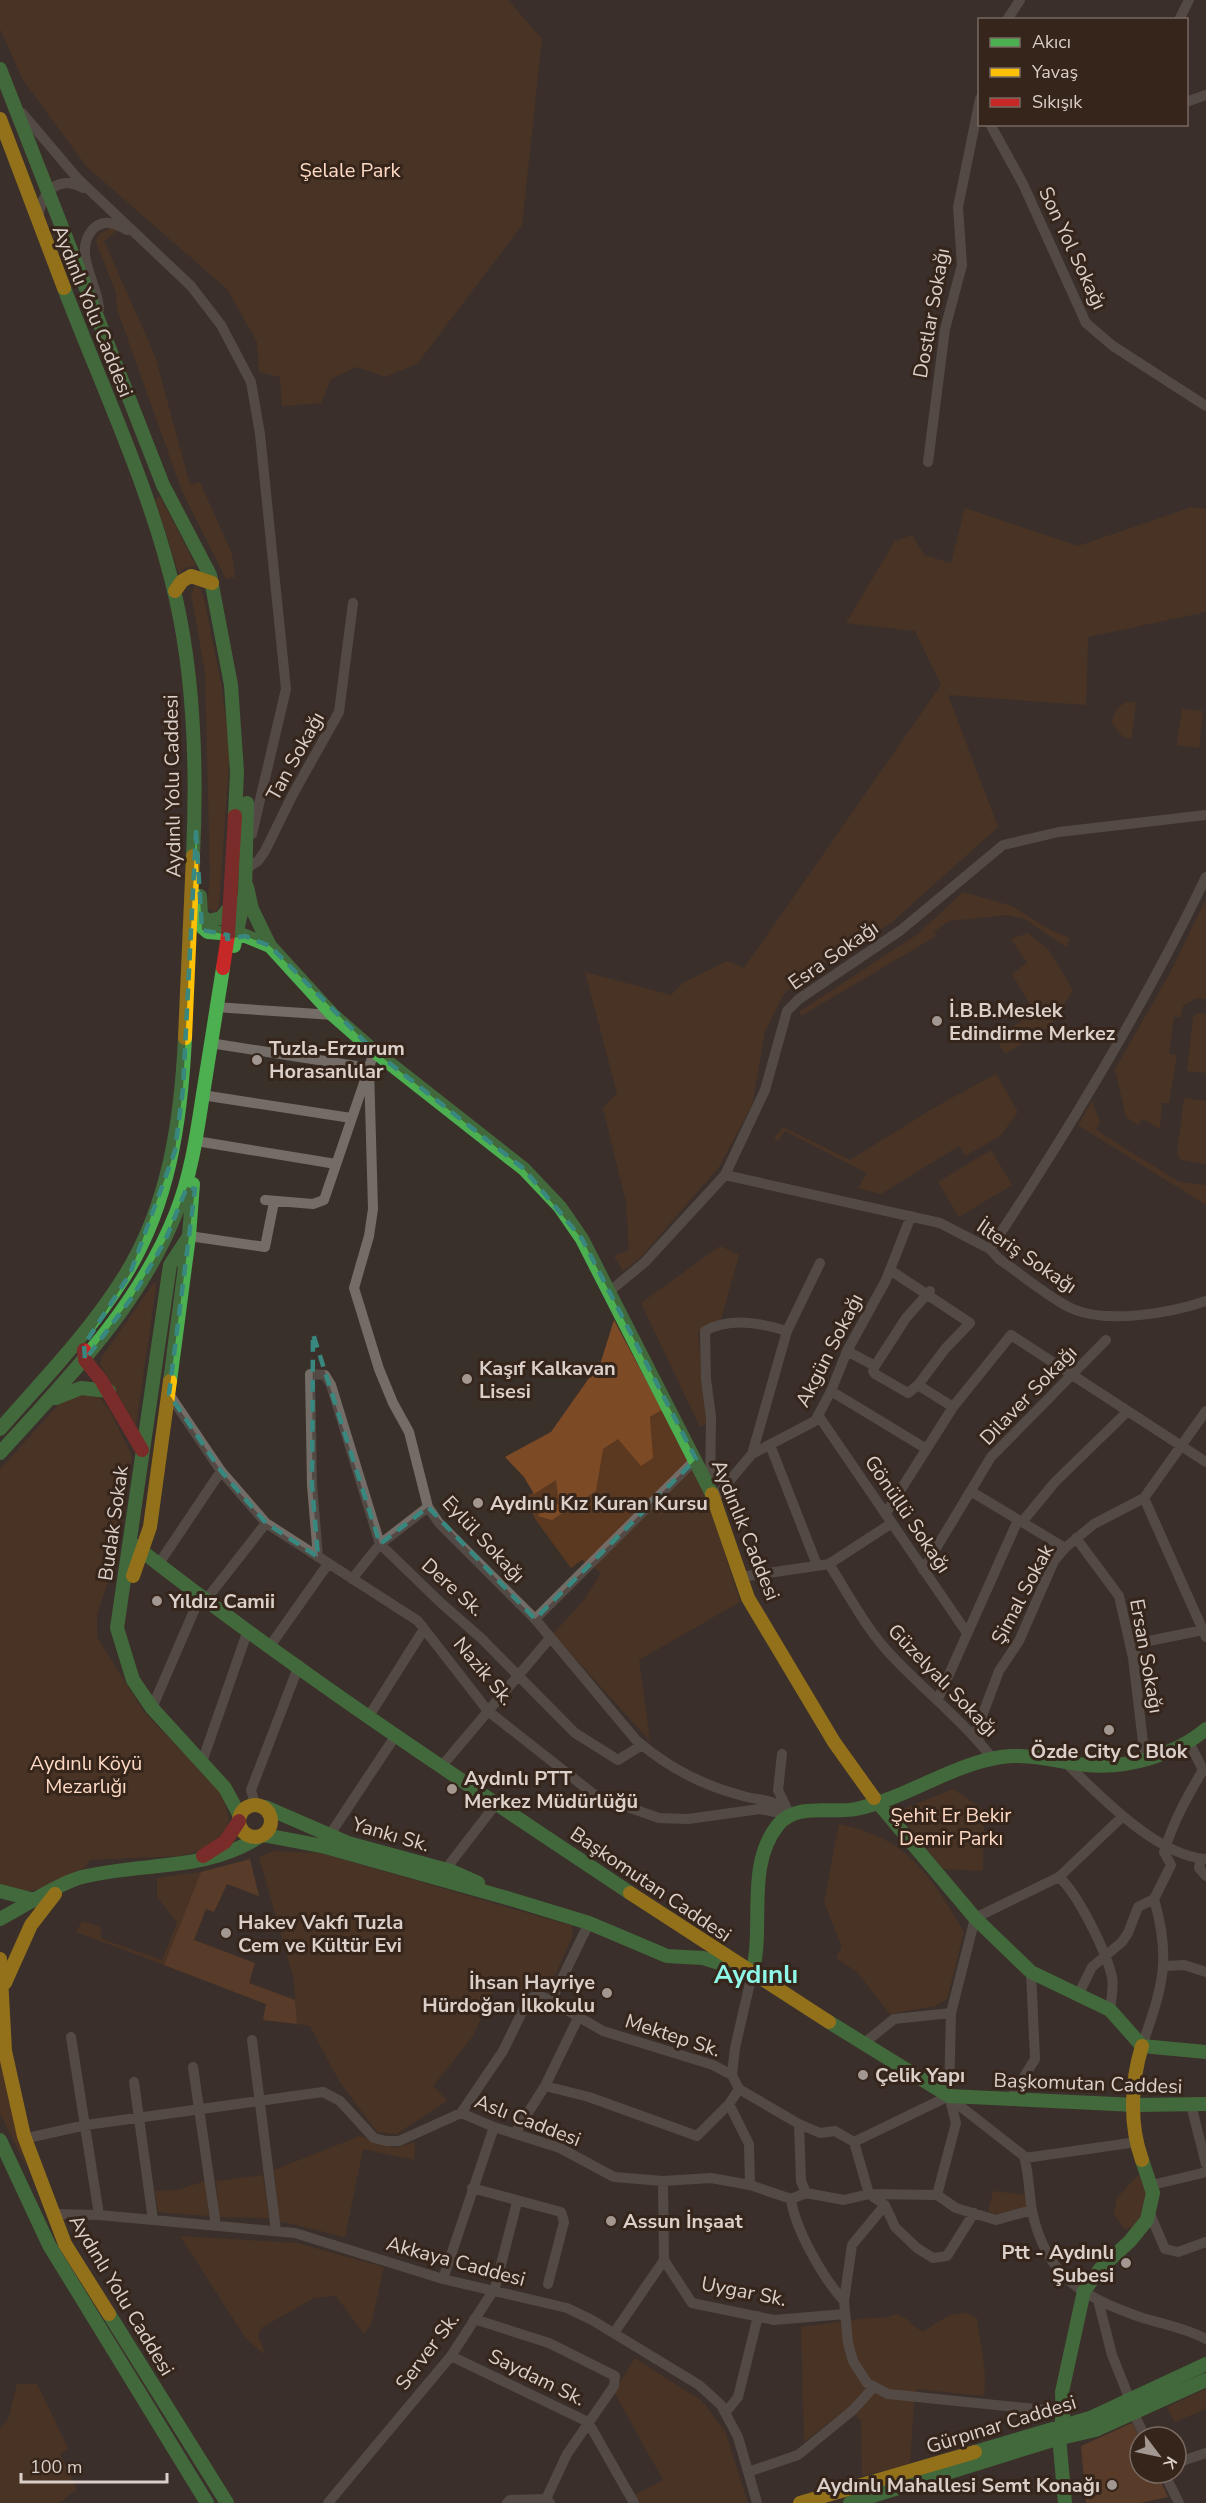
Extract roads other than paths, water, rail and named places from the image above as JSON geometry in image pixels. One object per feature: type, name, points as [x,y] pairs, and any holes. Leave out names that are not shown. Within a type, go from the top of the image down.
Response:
[{"type":"main road","name":"Aydınlı Yolu Caddesi","points":[[0,69],[163,485],[212,584],[227,654],[237,771],[230,907],[236,937],[215,1007],[196,1141],[179,1204],[165,1241],[133,1296],[86,1360],[0,1453]]},
{"type":"main road","name":"Aydınlı Yolu Caddesi","points":[[0,119],[38,224],[125,445],[175,591],[188,658],[195,832],[181,1112],[163,1193],[139,1251],[104,1307],[0,1429]]},
{"type":"main road","points":[[175,591],[178,584],[188,576],[199,576],[212,584]]},
{"type":"main road","points":[[227,654],[240,699],[246,744],[246,874],[236,937]]},
{"type":"main road","points":[[195,832],[201,915],[208,921],[217,920],[225,916],[230,907]]},
{"type":"main road","points":[[246,874],[252,909],[270,946]]},
{"type":"main road","name":"Aydınlık Caddesi","points":[[201,915],[205,930],[212,934],[236,937],[270,946],[333,1015],[374,1051],[525,1169],[560,1207],[582,1239],[696,1459],[712,1494],[748,1598],[834,1742],[878,1804],[975,1918],[1032,1972],[1110,2010],[1142,2046]]},
{"type":"main road","name":"Budak Sokak","points":[[122,1598],[143,1552],[150,1527],[189,1236],[196,1141]]},
{"type":"main road","name":"Budak Sokak","points":[[122,1598],[170,1265],[189,1236]]},
{"type":"main road","points":[[139,1251],[116,1302],[84,1345],[86,1360],[109,1391],[142,1450]]},
{"type":"main road","points":[[38,1411],[74,1388],[85,1386],[109,1391]]},
{"type":"main road","name":"Başkomutan Caddesi","points":[[131,1542],[203,1599],[441,1767],[752,1974],[949,2096],[1135,2106],[1206,2103]]},
{"type":"main road","points":[[122,1598],[117,1620],[120,1643],[133,1680],[152,1708],[231,1796],[245,1834],[262,1836]]},
{"type":"main road","name":"Nazik Sk.","points":[[790,1815],[801,1810],[838,1812],[878,1804],[993,1759],[1011,1756],[1114,1766],[1145,1758],[1189,1742],[1206,1729]]},
{"type":"main road","name":"Yankı Sk.","points":[[202,1762],[257,1806],[329,1836],[445,1870],[507,1898]]},
{"type":"main road","points":[[0,1919],[79,1878],[108,1872],[186,1863],[229,1855],[262,1836],[272,1821],[257,1806],[239,1818],[225,1842],[186,1863]]},
{"type":"main road","points":[[752,1974],[760,1942],[756,1888],[759,1866],[777,1826],[790,1815]]},
{"type":"main road","name":"Yankı Sk.","points":[[262,1836],[322,1846],[507,1898],[589,1923],[667,1956],[714,1960],[752,1974]]},
{"type":"main road","points":[[2,1991],[9,1970],[31,1925],[60,1889]]},
{"type":"main road","points":[[0,1891],[38,1901]]},
{"type":"main road","name":"Aydınlı Yolu Caddesi","points":[[0,1959],[1,2024],[23,2139],[52,2214],[65,2244],[227,2503]]},
{"type":"main road","points":[[1040,2432],[1056,2411],[1062,2392],[1084,2291],[1092,2276],[1138,2234],[1150,2214],[1154,2200],[1152,2185],[1137,2142],[1135,2072],[1142,2046],[1205,2050]]},
{"type":"main road","name":"Aydınlı Yolu Caddesi","points":[[0,2140],[50,2246],[207,2503]]},
{"type":"main road","name":"Gürpınar Caddesi","points":[[1132,2407],[1206,2364]]},
{"type":"main road","name":"Gürpınar Caddesi","points":[[859,2502],[1062,2437],[1083,2425],[1206,2380]]},
{"type":"main road","points":[[1062,2392],[1070,2410],[1079,2416],[1083,2425],[1070,2447],[1066,2503]]},
{"type":"main road","points":[[1062,2392],[1063,2470],[1066,2503]]},
{"type":"main road","name":"Gürpınar Caddesi","points":[[800,2503],[1040,2432],[1062,2437]]},
{"type":"main road","points":[[1034,2446],[1045,2451],[1063,2470]]},
{"type":"street","points":[[1008,18],[1020,0]]},
{"type":"street","points":[[1180,18],[1189,0]]},
{"type":"street","points":[[1188,101],[1206,95]]},
{"type":"street","name":"Aydınlı Yolu Caddesi","points":[[10,98],[56,157],[191,286],[211,311],[245,367],[256,396],[286,689],[247,849]]},
{"type":"street","name":"Dostlar Sokağı","points":[[928,462],[945,329],[962,265],[958,207],[978,109]]},
{"type":"street","name":"Son Yol Sokağı","points":[[991,126],[1023,184],[1086,323],[1113,346],[1206,406]]},
{"type":"street","name":"Aydınlı Yolu Caddesi","points":[[48,192],[58,183],[67,182],[77,184],[96,196]]},
{"type":"street","points":[[38,224],[40,207],[48,192]]},
{"type":"street","name":"Aydınlı Yolu Caddesi","points":[[99,321],[97,292],[84,254],[86,241],[94,228],[108,222],[141,237]]},
{"type":"street","name":"Tan Sokağı","points":[[246,874],[265,851],[293,794],[339,712],[352,603]]},
{"type":"street","name":"Esra Sokağı","points":[[610,1291],[645,1263],[724,1174],[765,1090],[787,1011],[799,999],[901,930],[1003,845],[1071,830],[1206,815]]},
{"type":"street","points":[[990,1249],[1107,1061],[1176,941],[1206,877]]},
{"type":"street","points":[[215,1007],[333,1015]]},
{"type":"street","points":[[189,1236],[265,1247],[269,1201],[313,1204],[324,1200],[369,1068],[210,1043]]},
{"type":"street","name":"Eylül Sokağı","points":[[374,1051],[369,1068],[373,1209],[369,1236],[354,1288],[379,1369],[393,1403],[410,1432],[428,1507],[439,1523],[535,1619],[642,1745],[675,1769],[744,1796],[777,1802],[790,1815]]},
{"type":"street","points":[[202,1095],[351,1118]]},
{"type":"street","points":[[196,1141],[336,1164]]},
{"type":"street","name":"İlteriş Sokağı","points":[[724,1174],[940,1223],[990,1249],[999,1259],[1073,1309],[1112,1317],[1183,1309],[1206,1301]]},
{"type":"street","name":"Akgün Sokağı","points":[[712,1494],[752,1454],[815,1421],[831,1391],[847,1352],[888,1275],[911,1216]]},
{"type":"street","points":[[752,1454],[787,1331],[820,1263]]},
{"type":"street","points":[[888,1275],[929,1292],[970,1323],[945,1349],[918,1385],[908,1392],[873,1371],[906,1318],[929,1292]]},
{"type":"street","points":[[712,1494],[711,1417],[706,1379],[705,1331],[717,1324],[739,1323],[768,1325],[787,1331]]},
{"type":"street","points":[[886,1513],[953,1407],[1011,1335],[1206,1462]]},
{"type":"street","name":"Dilaver Sokağı","points":[[923,1570],[991,1457],[1106,1340]]},
{"type":"street","points":[[847,1352],[875,1366]]},
{"type":"street","name":"Dere Sk.","points":[[318,1557],[312,1485],[310,1374],[325,1375],[331,1385],[380,1544],[481,1638],[517,1677],[575,1733],[618,1760],[642,1745]]},
{"type":"street","points":[[918,1385],[953,1407]]},
{"type":"street","points":[[831,1391],[925,1448]]},
{"type":"street","points":[[152,1392],[166,1415]]},
{"type":"street","name":"Nazik Sk.","points":[[169,1394],[221,1472],[266,1523],[418,1621],[488,1711],[596,1796],[659,1818],[688,1819],[760,1809],[790,1815]]},
{"type":"street","points":[[938,1700],[1020,1521],[1055,1482],[1128,1411]]},
{"type":"street","points":[[1133,1658],[1139,1643],[1204,1633],[1143,1498],[1206,1411]]},
{"type":"street","name":"Gönüllü Sokağı","points":[[818,1415],[967,1633]]},
{"type":"street","points":[[770,1445],[817,1565]]},
{"type":"street","points":[[535,1619],[696,1459]]},
{"type":"street","points":[[158,1565],[221,1472]]},
{"type":"street","points":[[972,1492],[1065,1548]]},
{"type":"street","name":"Şimal Sokak","points":[[979,1742],[976,1732],[999,1671],[1019,1641],[1054,1561],[1065,1548],[1094,1524],[1143,1498]]},
{"type":"street","points":[[352,1579],[380,1544],[428,1507]]},
{"type":"street","points":[[152,1708],[203,1599],[266,1523]]},
{"type":"street","points":[[741,1577],[829,1564],[892,1524]]},
{"type":"street","name":"Ersan Sokağı","points":[[1076,1538],[1119,1596],[1133,1658],[1145,1758]]},
{"type":"street","points":[[270,1646],[328,1563]]},
{"type":"street","name":"Güzelyalı Sokağı","points":[[829,1564],[871,1631],[891,1655],[938,1700],[993,1759]]},
{"type":"street","points":[[369,1716],[424,1629]]},
{"type":"street","points":[[202,1762],[248,1630]]},
{"type":"street","points":[[441,1767],[550,1638]]},
{"type":"street","points":[[257,1806],[251,1790],[299,1665]]},
{"type":"street","points":[[329,1836],[396,1735]]},
{"type":"street","points":[[1079,1993],[1092,1966],[1128,1933],[1138,1907],[1154,1899],[1171,1865],[1164,1852],[1166,1845],[1177,1814],[1203,1770],[1189,1742]]},
{"type":"street","points":[[782,1754],[778,1790],[790,1815]]},
{"type":"street","points":[[1066,1762],[1122,1817],[1203,1866]]},
{"type":"street","points":[[445,1870],[496,1804]]},
{"type":"street","points":[[937,2196],[956,2123],[949,2096],[951,2013],[975,1918],[1059,1878],[1122,1817]]},
{"type":"street","points":[[1059,1878],[1068,1885],[1104,1957],[1112,1978],[1110,2010]]},
{"type":"street","points":[[1142,2046],[1160,1995],[1165,1966],[1162,1928],[1154,1899]]},
{"type":"street","points":[[461,2113],[503,2051],[526,2004],[533,1997],[543,1997],[551,2001],[589,1923]]},
{"type":"street","points":[[1165,1966],[1184,1965],[1206,1972]]},
{"type":"street","points":[[1010,2101],[1035,2059],[1032,1972]]},
{"type":"street","points":[[732,2075],[735,2048],[752,1974]]},
{"type":"street","name":"Mektep Sk.","points":[[551,2001],[603,2031],[712,2065],[732,2075],[739,2089]]},
{"type":"street","points":[[863,2044],[894,2019],[951,2013]]},
{"type":"street","points":[[515,2133],[545,2086],[579,2016]]},
{"type":"street","points":[[71,2037],[99,2215]]},
{"type":"street","points":[[252,2040],[276,2231]]},
{"type":"street","points":[[193,2067],[201,2109],[216,2226]]},
{"type":"street","points":[[134,2082],[153,2220]]},
{"type":"street","points":[[545,2086],[589,2097],[697,2136],[729,2104],[739,2089],[799,2124],[820,2133],[835,2131],[854,2142],[868,2194],[885,2205],[895,2227],[917,2248],[933,2258],[946,2256],[974,2213]]},
{"type":"street","name":"Aslı Caddesi","points":[[23,2139],[86,2125],[323,2092],[340,2101],[365,2131],[374,2138],[386,2141],[399,2141],[461,2113],[494,2127],[561,2148],[614,2177],[663,2181],[711,2178],[750,2185],[791,2199]]},
{"type":"street","points":[[854,2142],[949,2096]]},
{"type":"street","points":[[949,2096],[957,2106],[1025,2158],[1032,2210],[1051,2262],[1062,2276],[1098,2300],[1206,2339]]},
{"type":"street","points":[[729,2104],[749,2144],[750,2185]]},
{"type":"street","points":[[1191,2105],[1206,2164]]},
{"type":"street","points":[[799,2124],[801,2181],[806,2193]]},
{"type":"street","points":[[443,2279],[494,2127]]},
{"type":"street","points":[[1025,2158],[1137,2142]]},
{"type":"street","points":[[1152,2185],[1206,2172]]},
{"type":"street","points":[[614,2333],[664,2260],[663,2181]]},
{"type":"street","points":[[472,2188],[517,2202],[561,2212],[564,2223],[548,2284]]},
{"type":"street","points":[[844,2301],[827,2282],[798,2227],[791,2199],[806,2193],[844,2200],[868,2194],[937,2196],[956,2208],[996,2220],[1032,2210]]},
{"type":"street","name":"Server Sk.","points":[[328,2503],[451,2356],[492,2292],[517,2202]]},
{"type":"street","points":[[885,2205],[852,2245],[844,2301],[851,2356],[862,2377],[873,2388],[888,2394],[1056,2411]]},
{"type":"street","name":"Akkaya Caddesi","points":[[52,2214],[99,2215],[304,2235],[443,2279],[567,2308],[614,2333],[699,2385],[726,2412],[738,2437],[757,2503]]},
{"type":"street","points":[[1150,2214],[1166,2249],[1178,2252],[1206,2242]]},
{"type":"street","name":"Uygar Sk.","points":[[664,2260],[692,2303],[774,2320],[844,2314]]},
{"type":"street","points":[[1098,2300],[1112,2355],[1140,2425]]},
{"type":"street","points":[[726,2412],[738,2397],[758,2316]]},
{"type":"street","points":[[474,2319],[549,2343],[615,2376],[614,2386],[567,2454],[548,2501],[510,2500],[507,2503]]},
{"type":"street","name":"Saydam Sk.","points":[[451,2356],[588,2422],[634,2503]]},
{"type":"street","points":[[748,2472],[798,2455],[853,2410],[873,2388]]},
{"type":"street","points":[[1188,2459],[1206,2453]]},
{"type":"street","points":[[1170,2485],[1179,2503]]},
{"type":"place","name":"İ.B.B.Meslek Edindirme Merkez","points":[[937,1021]]},
{"type":"place","name":"Tuzla-Erzurum Horasanlılar","points":[[257,1060]]},
{"type":"place","name":"Kaşıf Kalkavan Lisesi","points":[[467,1379]]},
{"type":"place","name":"Aydınlı Kız Kuran Kursu","points":[[478,1503]]},
{"type":"place","name":"Yıldız Camii","points":[[157,1601]]},
{"type":"place","name":"Özde City C Blok","points":[[1109,1730]]},
{"type":"place","name":"Aydınlı PTT Merkez Müdürlüğü","points":[[452,1789]]},
{"type":"place","name":"Hakev Vakfı Tuzla Cem ve Kültür Evi","points":[[226,1933]]},
{"type":"place","name":"İhsan Hayriye Hürdoğan İlkokulu","points":[[607,1993]]},
{"type":"place","name":"Çelik Yapı","points":[[863,2075]]},
{"type":"place","name":"Assun İnşaat","points":[[611,2221]]},
{"type":"place","name":"Ptt - Aydınlı Şubesi","points":[[1126,2263]]},
{"type":"place","name":"Aydınlı Mahallesi Semt Konağı","points":[[1112,2485]]},
{"type":"district","name":"Aydınlı","points":[[756,1974]]},
{"type":"park label","name":"Şelale Park","points":[[350,170]]},
{"type":"park label","name":"Aydınlı Köyü Mezarlığı","points":[[86,1774]]},
{"type":"park label","name":"Şehit Er Bekir Demir Parkı","points":[[951,1826]]}]
